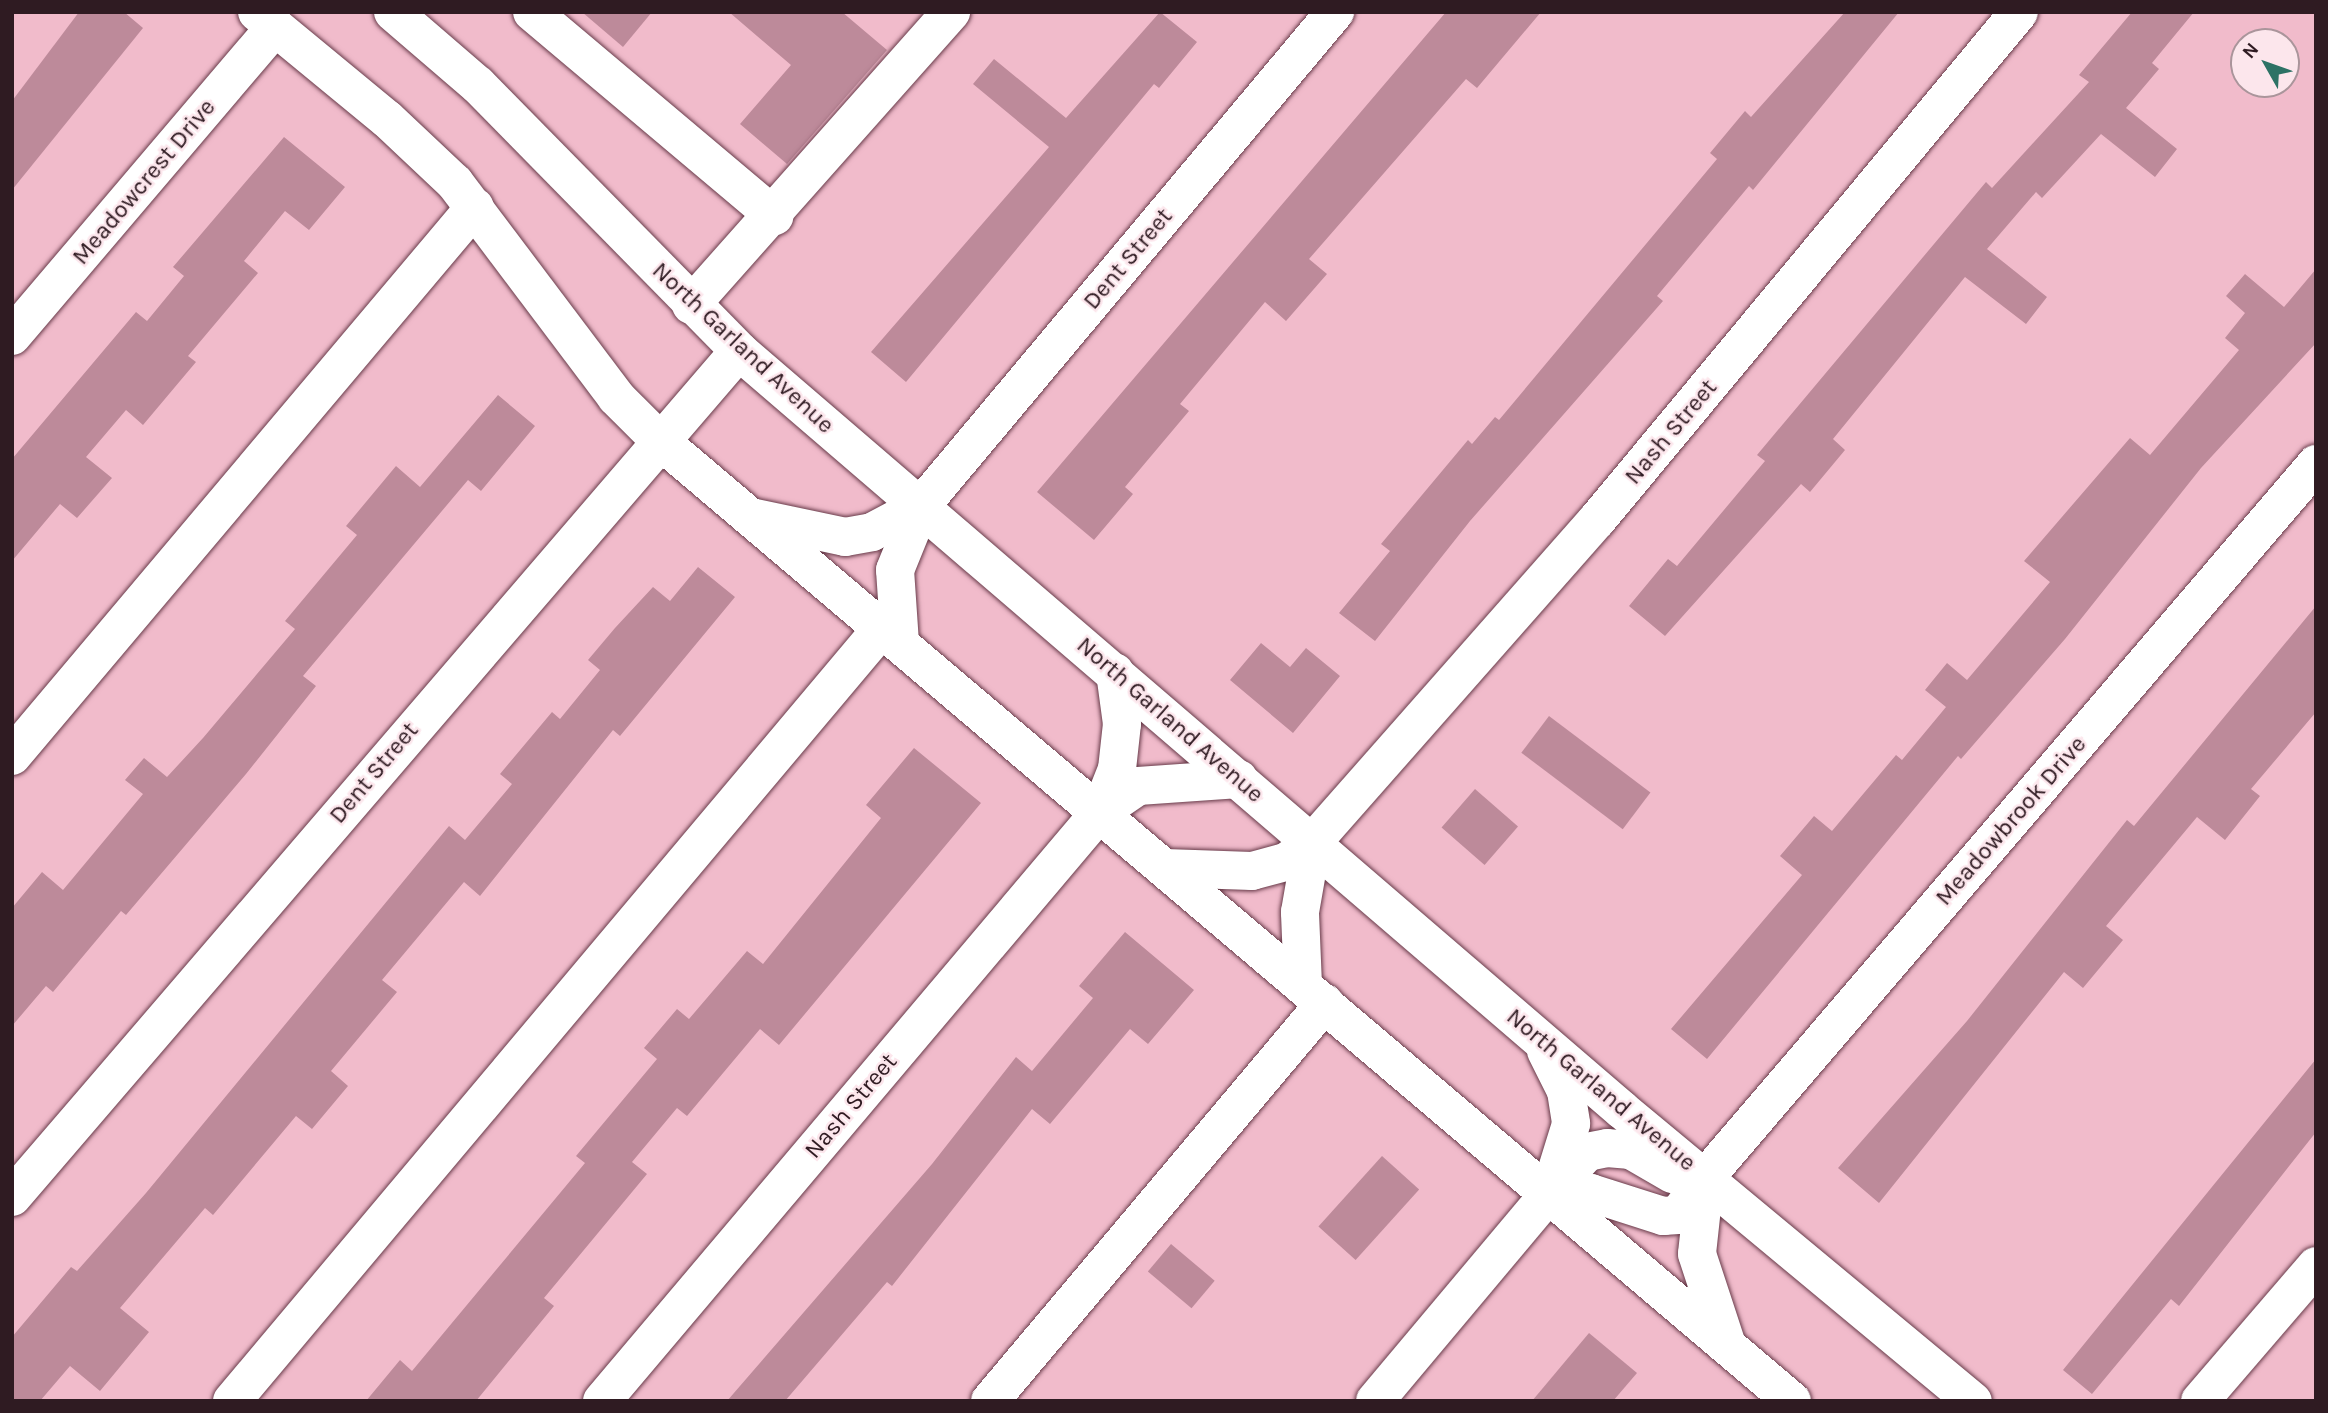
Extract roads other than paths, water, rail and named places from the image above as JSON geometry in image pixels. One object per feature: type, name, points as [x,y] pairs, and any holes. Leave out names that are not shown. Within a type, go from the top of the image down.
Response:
[{"type":"street","name":"North Garland Avenue","points":[[393,12],[478,85],[739,351],[1535,1034],[1973,1401]]},
{"type":"street","points":[[532,12],[774,216]]},
{"type":"street","points":[[691,305],[774,216],[951,12]]},
{"type":"street","name":"Dent Street","points":[[891,635],[895,570],[921,506],[1335,12]]},
{"type":"street","name":"Nash Street","points":[[1165,868],[1252,872],[1286,862],[1312,843],[1597,520],[2019,12]]},
{"type":"street","points":[[276,17],[387,119],[475,207],[616,397],[659,439],[1788,1400]]},
{"type":"street","name":"Meadowcrest Drive","points":[[12,336],[276,17]]},
{"type":"street","points":[[12,756],[475,207]]},
{"type":"street","name":"Dent Street","points":[[12,1197],[659,439],[739,351]]},
{"type":"street","name":"Meadowbrook Drive","points":[[1549,1194],[1591,1193],[1663,1216],[1678,1215],[1705,1178],[2316,464]]},
{"type":"street","name":"Dent Street","points":[[751,517],[845,537],[872,531],[921,506]]},
{"type":"street","points":[[232,1401],[891,635]]},
{"type":"street","name":"Nash Street","points":[[1100,812],[1118,769],[1122,724],[1115,672]]},
{"type":"street","name":"Nash Street","points":[[602,1401],[1100,812],[1138,786],[1239,779]]},
{"type":"street","points":[[990,1401],[1314,994],[1300,912],[1312,843]]},
{"type":"street","points":[[1535,1034],[1556,1064],[1571,1124],[1549,1194]]},
{"type":"street","points":[[1375,1401],[1587,1152],[1606,1148],[1631,1150],[1682,1178],[1705,1178],[1697,1254],[1727,1346]]},
{"type":"street","points":[[2200,1401],[2316,1266]]}]
